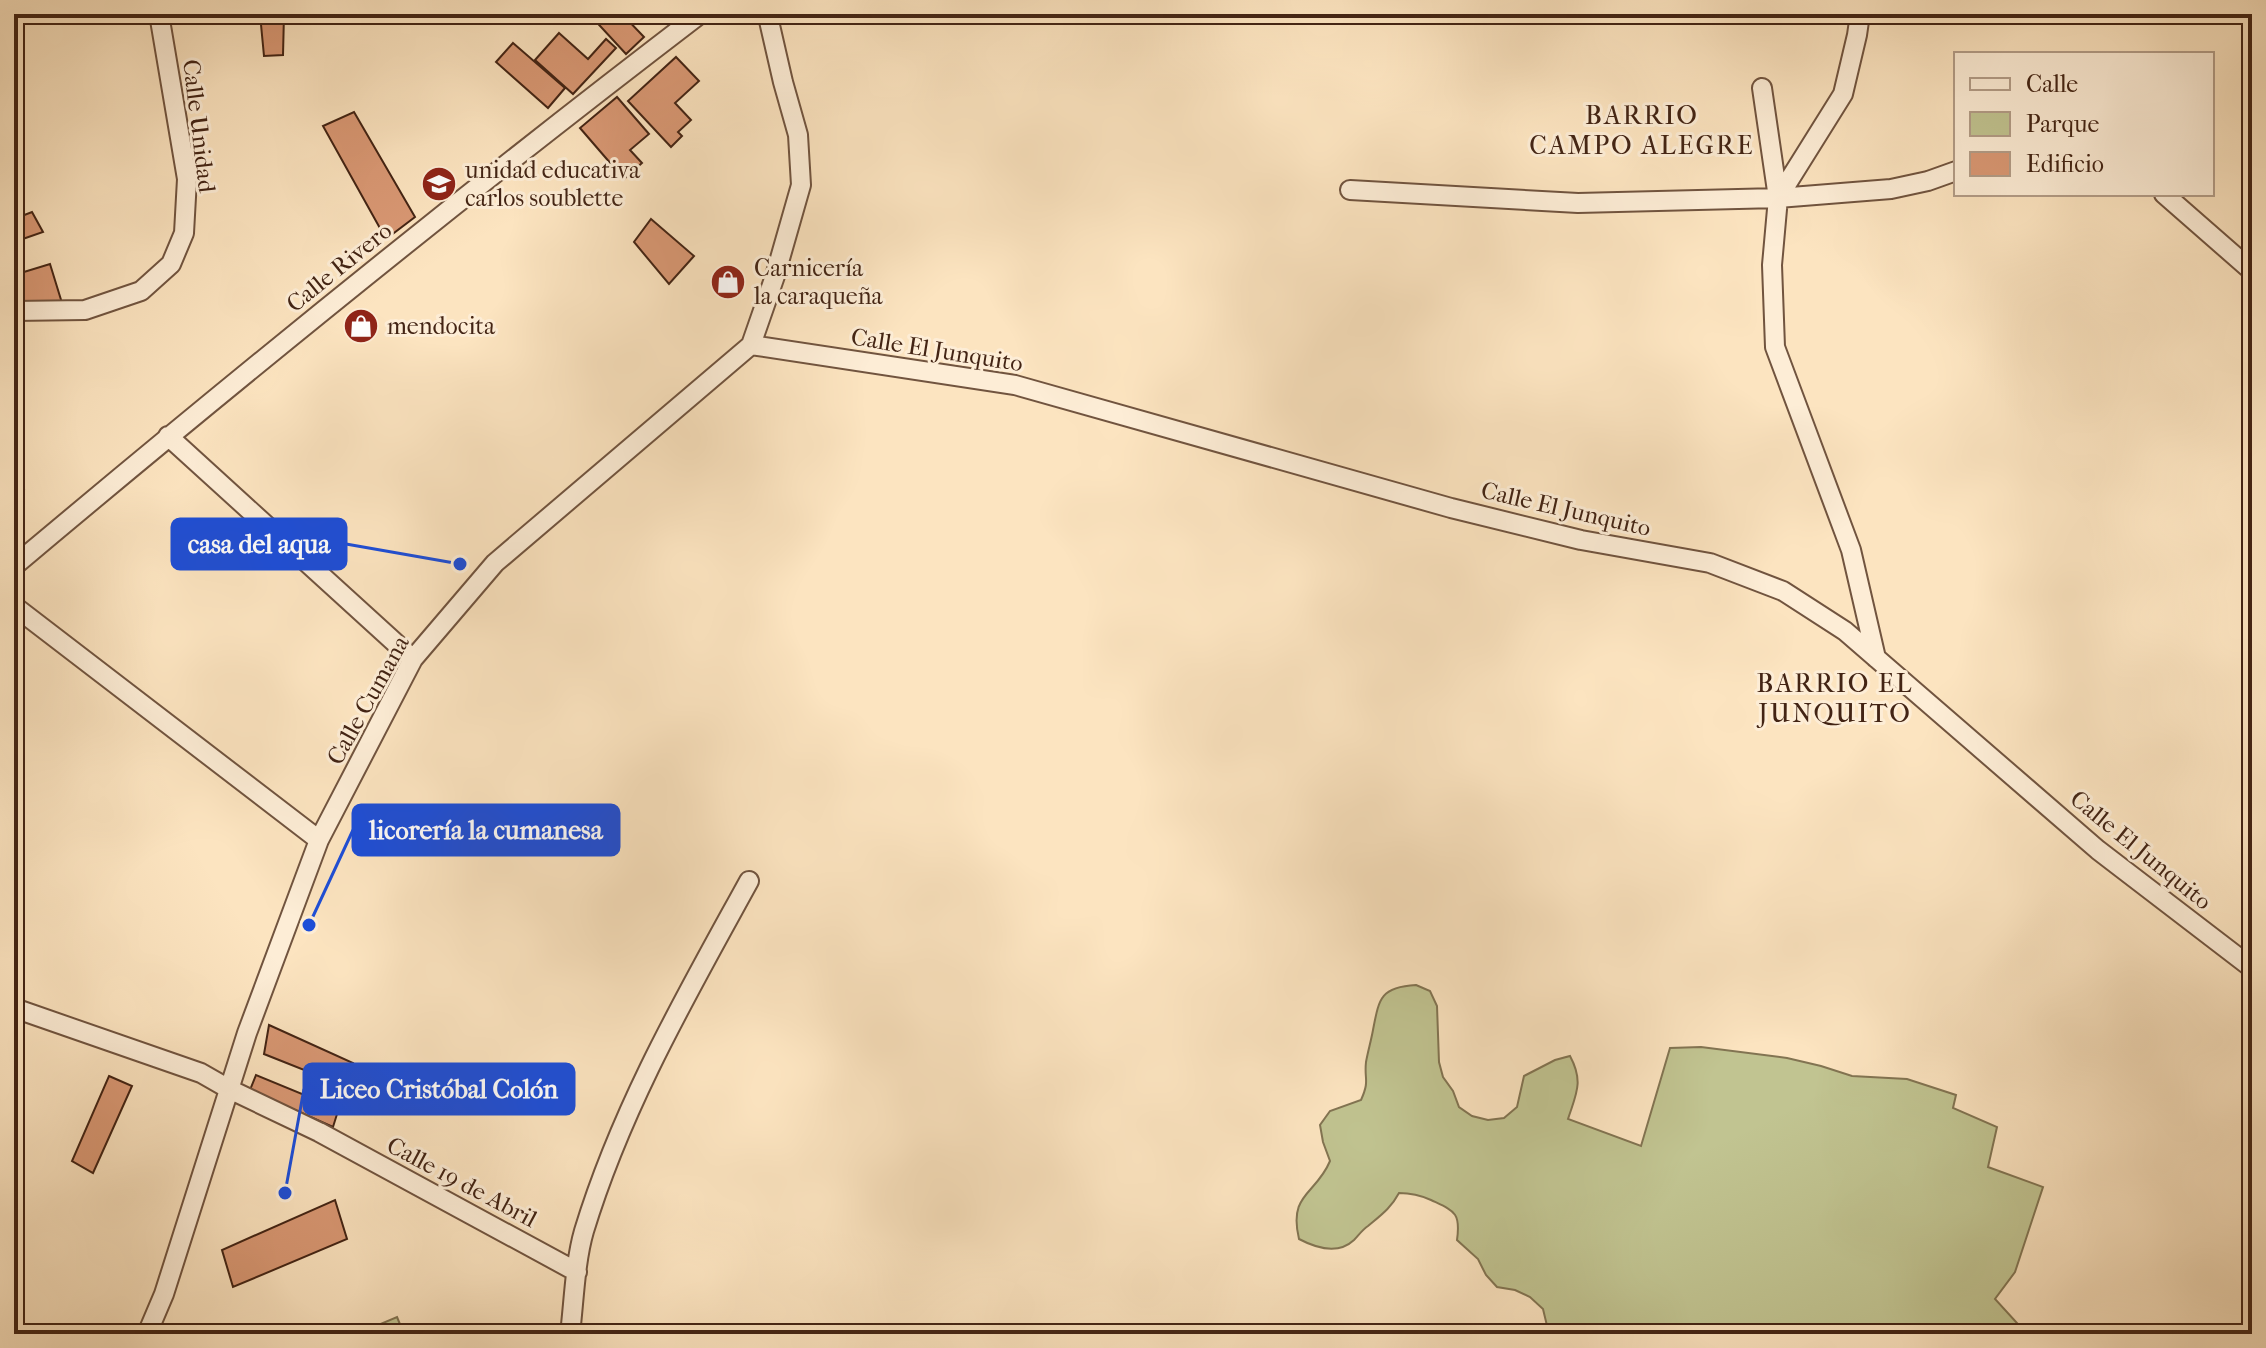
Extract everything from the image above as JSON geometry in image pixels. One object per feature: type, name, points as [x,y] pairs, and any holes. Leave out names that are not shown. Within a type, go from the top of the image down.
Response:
[{"type":"street","name":"Calle Unidad","points":[[14,311],[85,310],[141,291],[171,264],[184,233],[187,179],[159,14]]},
{"type":"street","name":"Calle Rivero","points":[[14,566],[168,436],[523,150],[700,14]]},
{"type":"street","points":[[751,345],[801,185],[798,135],[783,82],[770,14]]},
{"type":"street","points":[[1778,198],[1843,94],[1860,14]]},
{"type":"street","points":[[1762,88],[1778,198],[1772,265],[1775,347],[1851,550],[1876,658]]},
{"type":"street","points":[[1350,190],[1578,203],[1778,198],[1891,189],[1954,172]]},
{"type":"street","points":[[2166,196],[2252,271]]},
{"type":"street","name":"Calle El Junquito","points":[[751,345],[1015,385],[1451,508],[1581,540],[1710,563],[1783,591],[1845,631],[2098,850],[2252,968]]},
{"type":"street","name":"Calle Cumana","points":[[147,1334],[164,1294],[247,1033],[319,840],[413,659],[495,563],[751,345]]},
{"type":"street","points":[[168,436],[413,659]]},
{"type":"street","points":[[14,606],[319,840]]},
{"type":"street","points":[[570,1334],[583,1233],[625,1119],[669,1027],[749,881]]},
{"type":"street","name":"Calle 19 de Abril","points":[[14,1008],[201,1073],[333,1140],[577,1272]]},
{"type":"green space","points":[[1416,985],[1430,991],[1437,1006],[1439,1062],[1443,1077],[1459,1107],[1472,1116],[1488,1120],[1504,1118],[1517,1107],[1524,1076],[1570,1056],[1578,1081],[1568,1119],[1641,1146],[1670,1048],[1701,1047],[1787,1058],[1852,1076],[1907,1079],[1956,1095],[1953,1108],[1997,1127],[1988,1167],[2043,1187],[2015,1272],[1995,1299],[2027,1334],[1549,1334],[1543,1309],[1530,1297],[1497,1287],[1478,1259],[1457,1240],[1458,1223],[1454,1214],[1423,1197],[1399,1193],[1393,1203],[1348,1245],[1334,1249],[1299,1239],[1297,1212],[1300,1203],[1330,1161],[1320,1125],[1330,1111],[1361,1100],[1375,1019],[1383,997],[1395,989]]},
{"type":"green space","points":[[397,1317],[404,1334],[357,1334]]},
{"type":"building","points":[[260,14],[284,14],[283,55],[264,56]]},
{"type":"building","points":[[589,14],[622,14],[644,37],[626,54]]},
{"type":"building","points":[[559,33],[588,59],[606,39],[616,48],[573,94],[535,60]]},
{"type":"building","points":[[513,43],[565,88],[548,108],[496,62]]},
{"type":"building","points":[[676,57],[699,81],[675,103],[691,120],[678,132],[682,136],[671,147],[628,101]]},
{"type":"building","points":[[617,97],[649,134],[630,150],[642,163],[624,179],[580,128]]},
{"type":"building","points":[[354,112],[415,217],[386,239],[323,126]]},
{"type":"building","points":[[32,212],[43,232],[14,242],[14,219]]},
{"type":"building","points":[[651,219],[694,256],[669,284],[634,242]]},
{"type":"building","points":[[50,264],[62,303],[14,304],[14,275]]},
{"type":"building","points":[[15,355],[16,420],[14,420]]},
{"type":"building","points":[[14,490],[24,490],[21,520],[14,520]]},
{"type":"building","points":[[269,1025],[353,1063],[333,1127],[250,1090],[256,1075],[314,1099],[322,1077],[264,1054]]},
{"type":"building","points":[[109,1076],[132,1086],[93,1173],[72,1161]]},
{"type":"building","points":[[335,1200],[347,1239],[233,1287],[222,1250]]},
{"type":"place","name":"unidad educativa carlos soublette","points":[[439,184]]},
{"type":"place","name":"Carnicería la caraqueña","points":[[728,282]]},
{"type":"place","name":"mendocita","points":[[361,326]]},
{"type":"place","name":"casa del aqua","points":[[460,564]]},
{"type":"place","name":"licorería la cumanesa","points":[[309,925]]},
{"type":"place","name":"Liceo Cristóbal Colón","points":[[285,1193]]},
{"type":"district","name":"BARRIO CAMPO ALEGRE","points":[[1642,130]]},
{"type":"district","name":"BARRIO EL JUNQUITO","points":[[1835,698]]}]
